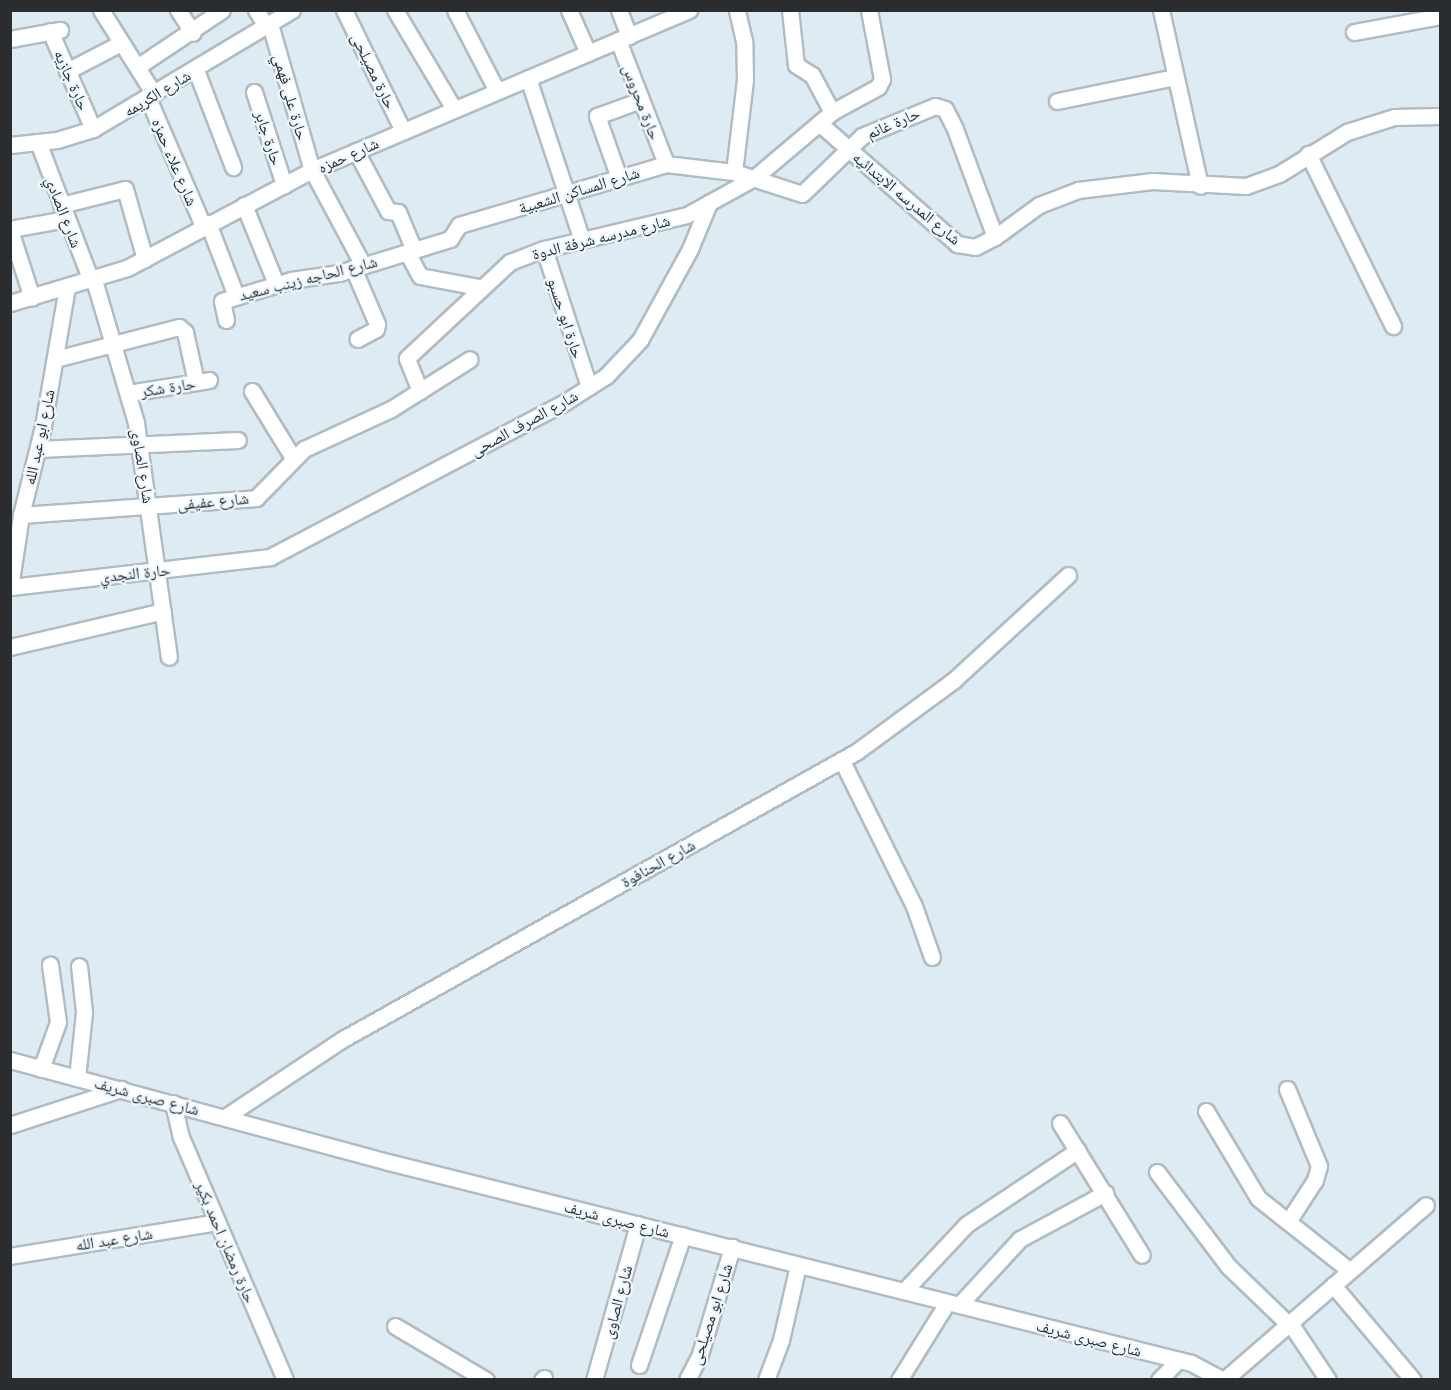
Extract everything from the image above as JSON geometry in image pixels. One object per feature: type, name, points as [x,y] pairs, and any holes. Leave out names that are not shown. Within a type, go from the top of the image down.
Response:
[{"type":"street","points":[[178,10],[193,33]]},
{"type":"street","points":[[137,67],[193,33],[222,10]]},
{"type":"street","name":"حارة على فهمي","points":[[256,10],[268,25],[312,170],[358,267],[378,324],[376,329],[357,339]]},
{"type":"street","name":"شارع الكريمه","points":[[10,145],[38,142],[93,129],[292,10]]},
{"type":"street","name":"حارة مصيلحى","points":[[344,10],[404,131]]},
{"type":"street","points":[[395,10],[454,109]]},
{"type":"street","points":[[455,10],[497,91]]},
{"type":"street","points":[[570,10],[588,53]]},
{"type":"street","name":"حارة محروس","points":[[619,10],[623,38],[641,100],[666,164]]},
{"type":"street","name":"شارع حمزه","points":[[10,303],[92,281],[145,259],[312,170],[623,38],[663,16],[689,10]]},
{"type":"street","points":[[734,172],[745,80],[744,41],[737,10]]},
{"type":"street","points":[[790,10],[796,65],[812,75],[832,112]]},
{"type":"street","name":"شارع مدرسه شرفة الدوة","points":[[420,391],[407,358],[479,287],[510,262],[544,249],[687,215],[754,178],[832,112],[881,83],[869,10]]},
{"type":"street","points":[[1161,10],[1200,186]]},
{"type":"street","name":"شارع علاء حمزه","points":[[102,11],[137,67],[151,96],[236,296]]},
{"type":"street","points":[[1354,32],[1440,16]]},
{"type":"street","name":"حارة جازيه","points":[[10,39],[55,31],[68,71],[93,129]]},
{"type":"street","points":[[68,71],[122,43]]},
{"type":"street","points":[[195,70],[233,167]]},
{"type":"street","points":[[1057,101],[1175,76]]},
{"type":"street","points":[[528,78],[564,194],[582,240]]},
{"type":"street","name":"حارة جابر","points":[[254,92],[284,185]]},
{"type":"street","points":[[619,178],[597,116],[641,100]]},
{"type":"street","name":"حارة غانم","points":[[754,178],[802,195],[848,149],[873,130],[935,106],[945,109],[959,137],[995,237]]},
{"type":"street","name":"شارع المدرسه الابتدائيه","points":[[819,123],[957,244],[975,247],[995,237],[1039,205],[1078,190],[1152,181],[1228,188],[1263,182],[1308,153],[1347,132],[1394,117],[1440,116]]},
{"type":"street","name":"شارع الصادي","points":[[38,142],[92,281]]},
{"type":"street","points":[[356,151],[388,212],[398,212],[420,276],[479,287]]},
{"type":"street","points":[[1308,153],[1394,326]]},
{"type":"street","name":"شارع المساكن الشعبية","points":[[410,251],[450,239],[459,225],[666,164],[734,172],[754,178]]},
{"type":"street","points":[[32,298],[10,229],[125,189],[145,259]]},
{"type":"street","name":"شارع الصرف الصحى","points":[[260,560],[292,547],[589,387],[624,359],[651,323],[709,203]]},
{"type":"street","points":[[244,205],[276,284]]},
{"type":"street","name":"حارة ابو حسبو","points":[[544,249],[589,387]]},
{"type":"street","name":"شارع الحاجه زينب سعيد","points":[[226,320],[220,302],[236,296],[276,284],[358,267],[410,251]]},
{"type":"street","name":"شارع الصاوى","points":[[92,281],[128,393],[139,444],[169,657]]},
{"type":"street","name":"شارع ابو عبد الله","points":[[11,587],[21,515],[38,449],[68,287]]},
{"type":"street","name":"حارة شكر","points":[[113,345],[182,328],[202,381],[128,393]]},
{"type":"street","points":[[55,359],[113,345]]},
{"type":"street","name":"شارع عفيفى","points":[[21,515],[256,498],[293,458],[420,391],[470,359]]},
{"type":"street","points":[[252,392],[293,458]]},
{"type":"street","points":[[38,449],[238,440]]},
{"type":"street","points":[[10,493],[27,490]]},
{"type":"street","name":"حارة النجدي","points":[[11,587],[260,560]]},
{"type":"street","name":"شارع الحنافوة","points":[[225,1117],[343,1039],[842,761],[954,680],[1068,575]]},
{"type":"street","points":[[10,647],[163,611]]},
{"type":"street","points":[[842,761],[911,899],[932,957]]},
{"type":"street","points":[[41,1069],[58,1022],[50,965]]},
{"type":"street","points":[[77,1078],[84,1022],[79,966]]},
{"type":"street","name":"شارع صبرى شريف","points":[[10,1060],[638,1224],[1178,1360],[1206,1369],[1223,1380]]},
{"type":"street","points":[[10,1125],[121,1089]]},
{"type":"street","points":[[1287,1089],[1319,1166],[1315,1180],[1289,1220]]},
{"type":"street","name":"حارة رمضان احمد بكير","points":[[173,1103],[181,1137],[285,1380]]},
{"type":"street","points":[[1206,1111],[1258,1198],[1289,1220],[1350,1271]]},
{"type":"street","points":[[1060,1123],[1142,1255]]},
{"type":"street","points":[[904,1291],[967,1224],[1078,1150]]},
{"type":"street","points":[[1157,1172],[1228,1266],[1289,1324],[1328,1380]]},
{"type":"street","points":[[898,1380],[953,1304],[1020,1239],[1104,1192]]},
{"type":"street","points":[[1223,1380],[1426,1205]]},
{"type":"street","name":"شارع عبد الله","points":[[10,1256],[217,1222]]},
{"type":"street","name":"شارع الصاوى","points":[[594,1380],[638,1224]]},
{"type":"street","points":[[639,1365],[682,1235]]},
{"type":"street","name":"شارع ابو مصيلحى","points":[[687,1380],[702,1348],[732,1247]]},
{"type":"street","points":[[766,1380],[781,1340],[798,1265]]},
{"type":"street","points":[[1333,1285],[1413,1380]]},
{"type":"street","points":[[395,1326],[486,1380]]},
{"type":"street","points":[[1159,1380],[1178,1360]]}]
